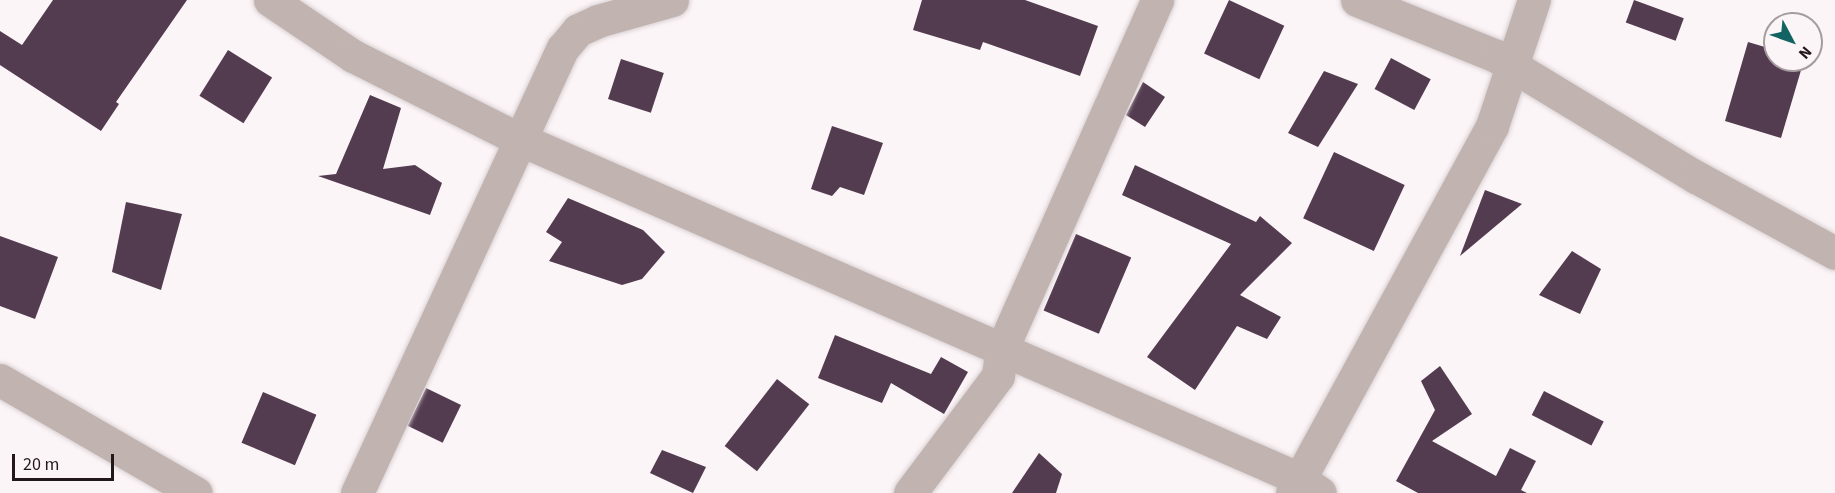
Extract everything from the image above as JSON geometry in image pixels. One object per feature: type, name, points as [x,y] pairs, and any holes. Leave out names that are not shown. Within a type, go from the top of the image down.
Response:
[{"type":"street","points":[[270,0],[353,56],[519,139],[1001,351],[1304,488],[1492,126],[1513,71],[1534,0]]},
{"type":"street","points":[[357,493],[519,139],[564,48],[578,30],[672,0]]},
{"type":"street","points":[[910,493],[986,398],[998,376],[1001,351],[1157,0]]},
{"type":"street","points":[[1357,0],[1468,42],[1513,71],[1835,253]]},
{"type":"street","points":[[0,380],[196,493]]},
{"type":"building","points":[[53,0],[187,0],[116,102],[119,104],[101,131],[0,65],[0,31],[22,45]]},
{"type":"building","points":[[922,0],[1025,0],[1098,26],[1080,76],[983,42],[980,50],[913,30]]},
{"type":"building","points":[[1229,0],[1284,26],[1259,79],[1204,53]]},
{"type":"building","points":[[1634,0],[1684,18],[1676,41],[1626,23]]},
{"type":"building","points":[[1748,42],[1763,46],[1763,72],[1800,72],[1781,138],[1725,121]]},
{"type":"building","points":[[228,50],[272,78],[243,123],[199,96]]},
{"type":"building","points":[[1391,58],[1431,79],[1414,110],[1375,89]]},
{"type":"building","points":[[621,59],[664,73],[651,113],[608,99]]},
{"type":"building","points":[[1324,71],[1358,84],[1318,147],[1288,133]]},
{"type":"building","points":[[1143,82],[1165,97],[1145,127],[1126,115]]},
{"type":"building","points":[[370,95],[401,108],[383,169],[415,165],[442,183],[430,215],[318,176],[336,174]]},
{"type":"building","points":[[832,126],[883,143],[864,195],[840,187],[832,196],[811,189]]},
{"type":"building","points":[[1334,152],[1405,185],[1374,251],[1303,218]]},
{"type":"building","points":[[1135,165],[1256,222],[1260,216],[1292,243],[1240,295],[1281,317],[1267,339],[1237,326],[1195,390],[1147,357],[1231,244],[1122,195]]},
{"type":"building","points":[[1485,190],[1522,204],[1460,256]]},
{"type":"building","points":[[568,198],[643,230],[665,252],[642,279],[622,285],[549,261],[562,242],[546,232]]},
{"type":"building","points":[[126,202],[182,214],[161,290],[112,272]]},
{"type":"building","points":[[1076,234],[1131,257],[1099,334],[1044,310]]},
{"type":"building","points":[[0,236],[58,257],[35,319],[0,306]]},
{"type":"building","points":[[1572,251],[1601,269],[1580,314],[1539,295]]},
{"type":"building","points":[[835,335],[931,374],[941,357],[968,372],[944,414],[891,383],[882,403],[818,378]]},
{"type":"building","points":[[1440,366],[1472,414],[1432,441],[1496,476],[1510,448],[1536,461],[1521,490],[1527,493],[1418,493],[1396,481],[1435,410],[1421,381]]},
{"type":"building","points":[[777,379],[809,404],[757,471],[725,446]]},
{"type":"building","points":[[426,388],[461,405],[443,443],[408,426]]},
{"type":"building","points":[[1544,391],[1604,421],[1591,445],[1532,415]]},
{"type":"building","points":[[263,392],[316,415],[295,465],[242,443]]},
{"type":"building","points":[[662,450],[706,467],[693,493],[650,473]]},
{"type":"building","points":[[1039,453],[1062,474],[1056,493],[1012,493]]}]
